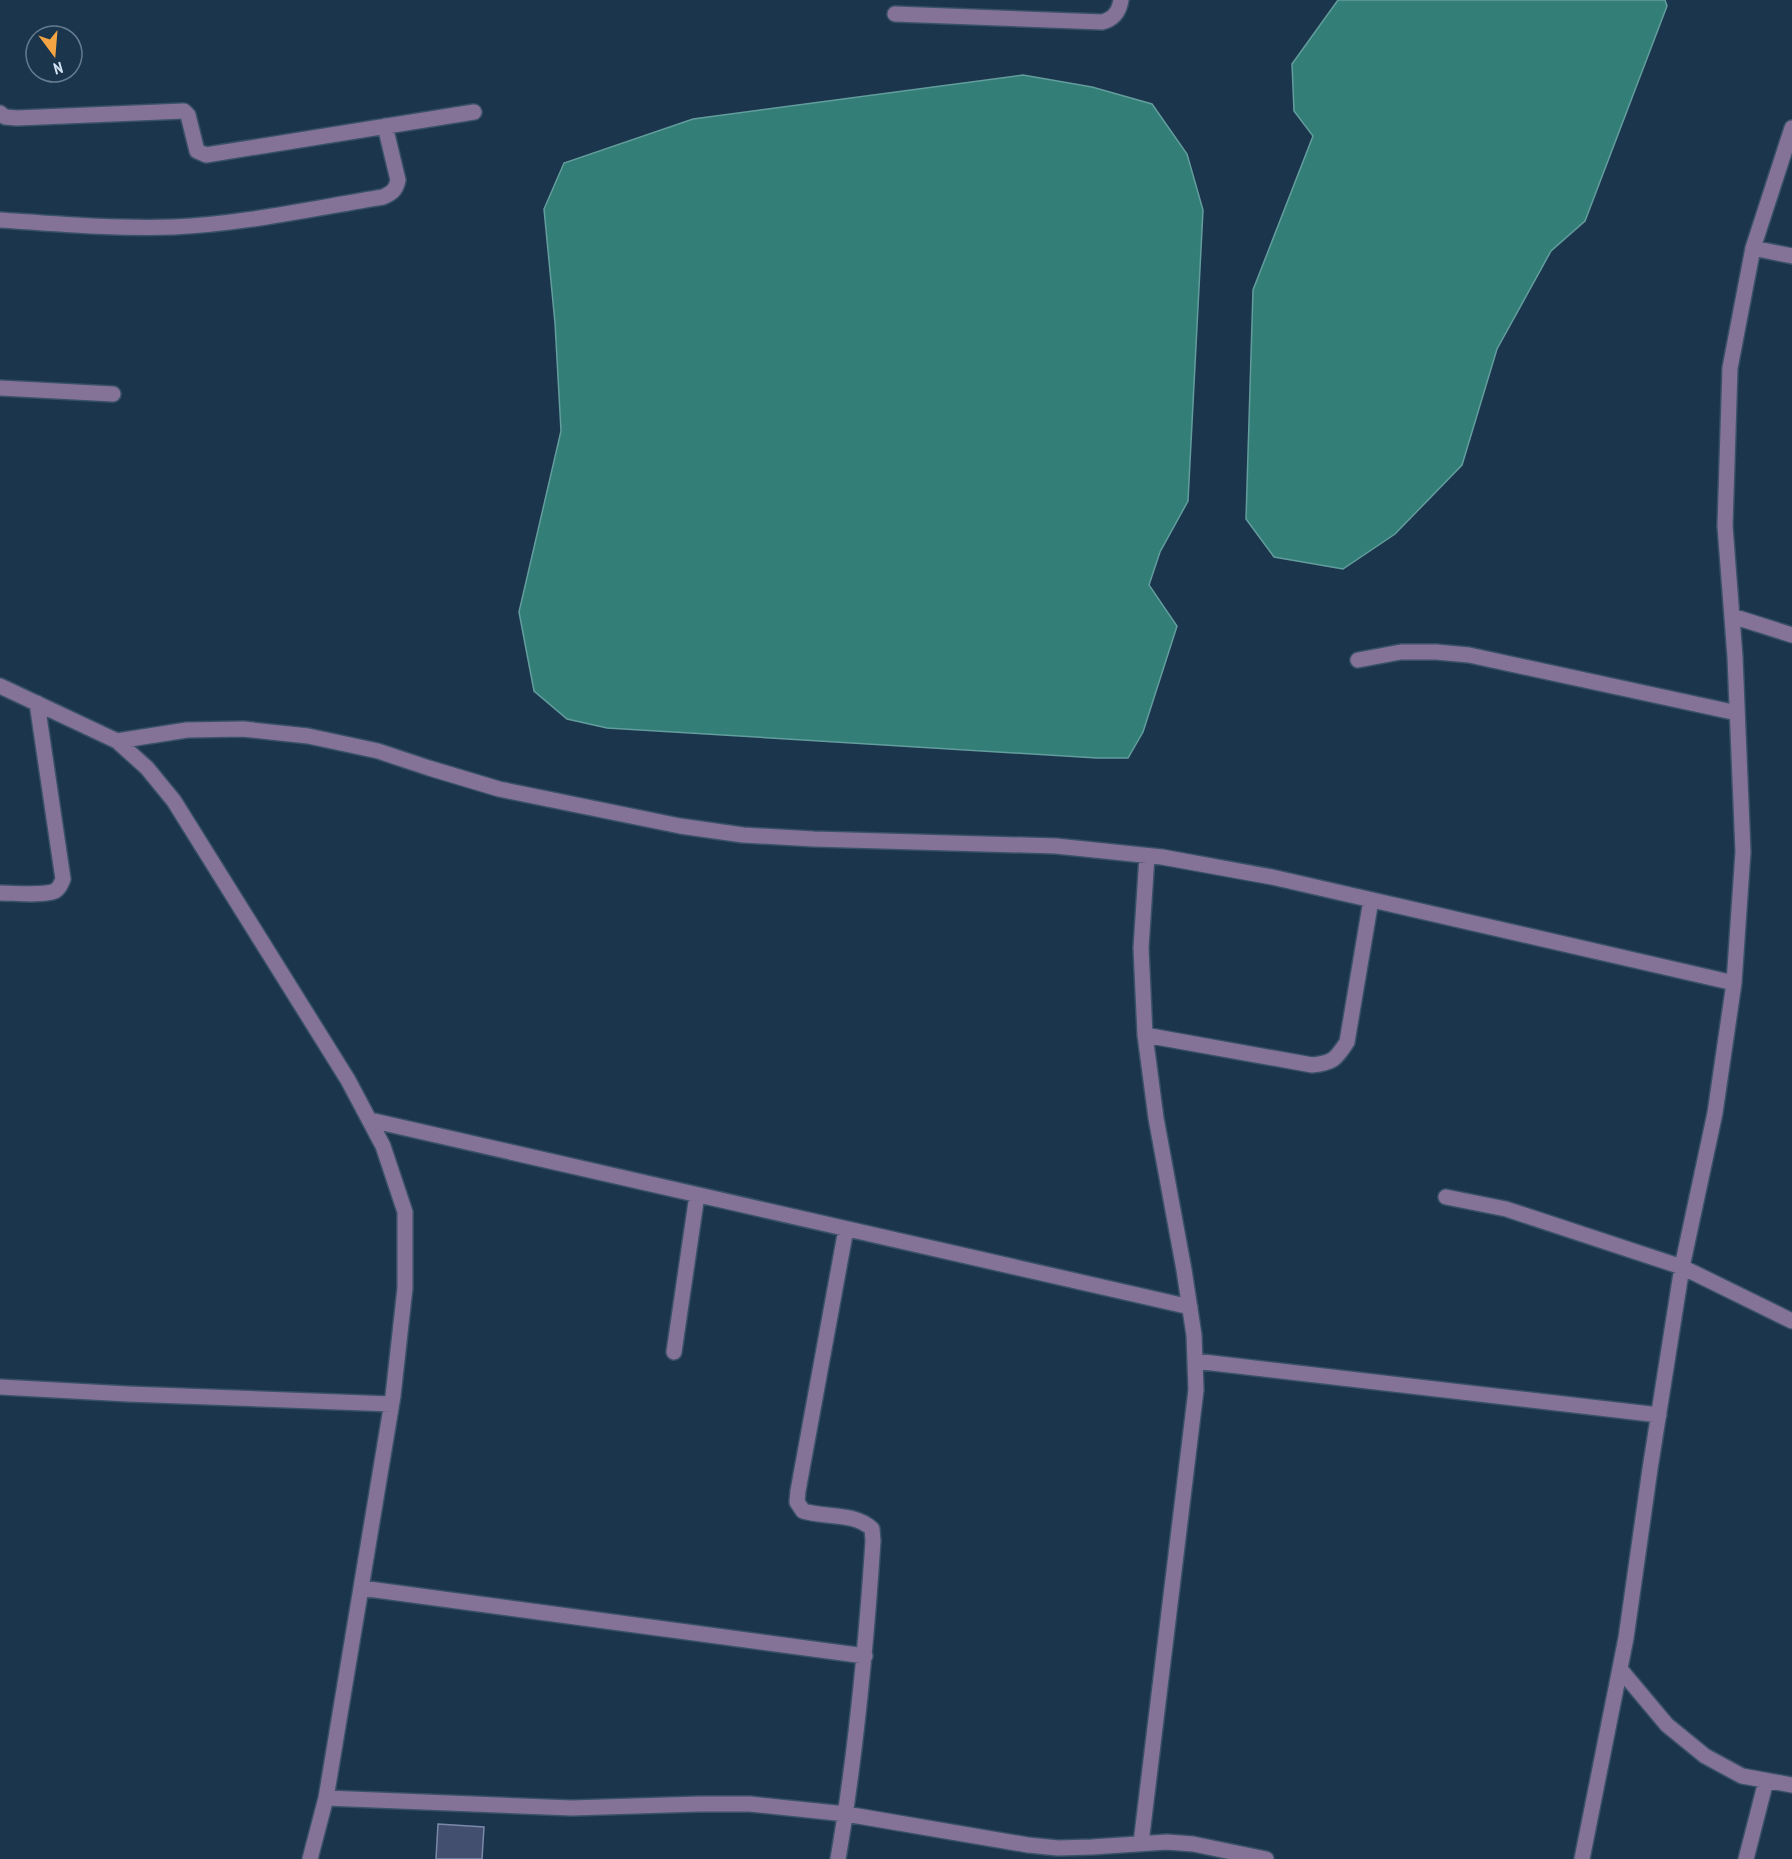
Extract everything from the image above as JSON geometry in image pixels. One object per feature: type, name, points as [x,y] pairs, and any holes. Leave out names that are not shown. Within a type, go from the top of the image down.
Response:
[{"type":"street","points":[[895,14],[1102,21],[1110,20],[1117,14],[1121,0]]},
{"type":"street","points":[[0,113],[5,117],[17,118],[184,111],[188,115],[197,151],[206,155],[474,112]]},
{"type":"street","points":[[0,220],[123,228],[176,227],[235,221],[383,197],[391,194],[398,180],[385,126]]},
{"type":"street","points":[[1582,1859],[1620,1669],[1682,1267],[1715,1113],[1734,983],[1743,852],[1732,616],[1725,526],[1730,368],[1753,248],[1792,128]]},
{"type":"street","points":[[1753,248],[1792,256]]},
{"type":"street","points":[[0,388],[113,394]]},
{"type":"street","points":[[1732,616],[1792,635]]},
{"type":"street","points":[[1358,660],[1401,652],[1469,655],[1737,713]]},
{"type":"street","points":[[0,686],[117,741],[147,768],[174,801],[348,1080],[383,1146],[405,1212],[405,1288],[391,1404],[326,1798],[310,1859]]},
{"type":"street","points":[[0,893],[48,893],[56,890],[63,879],[37,703]]},
{"type":"street","points":[[117,741],[187,730],[243,729],[308,735],[378,751],[499,789],[680,826],[743,835],[1056,846],[1147,856],[1272,877],[1734,983]]},
{"type":"street","points":[[1142,1843],[1196,1390],[1194,1335],[1190,1306],[1156,1118],[1145,1035],[1141,948],[1147,856]]},
{"type":"street","points":[[1145,1035],[1312,1065],[1327,1063],[1339,1055],[1347,1042],[1371,900]]},
{"type":"street","points":[[370,1120],[1190,1306]]},
{"type":"street","points":[[674,1352],[697,1195]]},
{"type":"street","points":[[1446,1197],[1506,1209],[1682,1267],[1792,1321]]},
{"type":"street","points":[[838,1859],[846,1814],[865,1656],[872,1529],[864,1522],[855,1519],[803,1511],[797,1502],[846,1228]]},
{"type":"street","points":[[1195,1361],[1659,1415]]},
{"type":"street","points":[[0,1387],[140,1395],[391,1404]]},
{"type":"street","points":[[361,1588],[865,1656]]},
{"type":"street","points":[[1620,1669],[1667,1725],[1704,1756],[1742,1776],[1792,1785]]},
{"type":"street","points":[[1746,1859],[1766,1781]]},
{"type":"street","points":[[326,1798],[572,1808],[750,1804],[846,1814],[1028,1845],[1058,1848],[1142,1843],[1193,1844],[1266,1859]]},
{"type":"shaded area","points":[[1338,0],[1665,0],[1667,6],[1585,221],[1551,251],[1497,349],[1462,465],[1395,534],[1343,569],[1274,557],[1246,519],[1253,290],[1313,136],[1294,111],[1292,64]]},
{"type":"shaded area","points":[[1023,75],[1092,87],[1152,104],[1187,154],[1203,210],[1188,501],[1160,552],[1149,585],[1177,626],[1143,732],[1128,758],[607,728],[567,719],[534,691],[519,612],[561,431],[555,323],[544,209],[564,163],[693,119]]},
{"type":"building","points":[[438,1824],[484,1827],[482,1859],[436,1859]]}]
